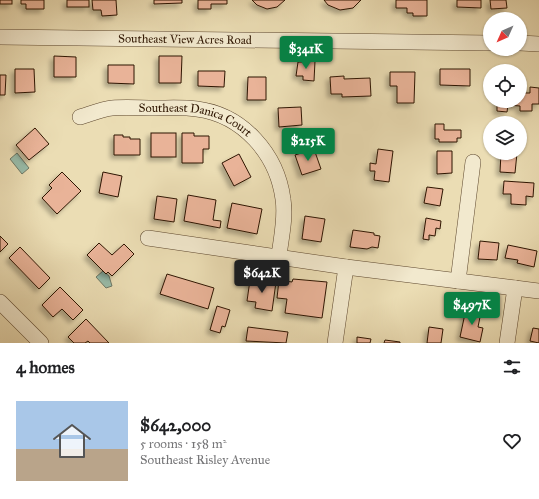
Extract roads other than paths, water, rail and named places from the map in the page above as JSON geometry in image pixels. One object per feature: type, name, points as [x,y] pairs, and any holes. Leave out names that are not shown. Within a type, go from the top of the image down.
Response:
[{"type":"street","name":"Southeast View Acres Road","points":[[0,37],[483,43]]},
{"type":"street","points":[[527,44],[539,44]]},
{"type":"street","name":"Southeast Danica Court","points":[[80,117],[112,108],[178,108],[204,110],[230,119],[249,133],[262,146],[272,163],[281,187],[284,213],[279,256]]},
{"type":"street","points":[[458,281],[474,162]]},
{"type":"street","points":[[148,238],[346,267],[539,291]]},
{"type":"street","points":[[336,343],[346,267]]},
{"type":"street","points":[[507,343],[515,288]]},
{"type":"street","points":[[0,302],[41,343]]}]
